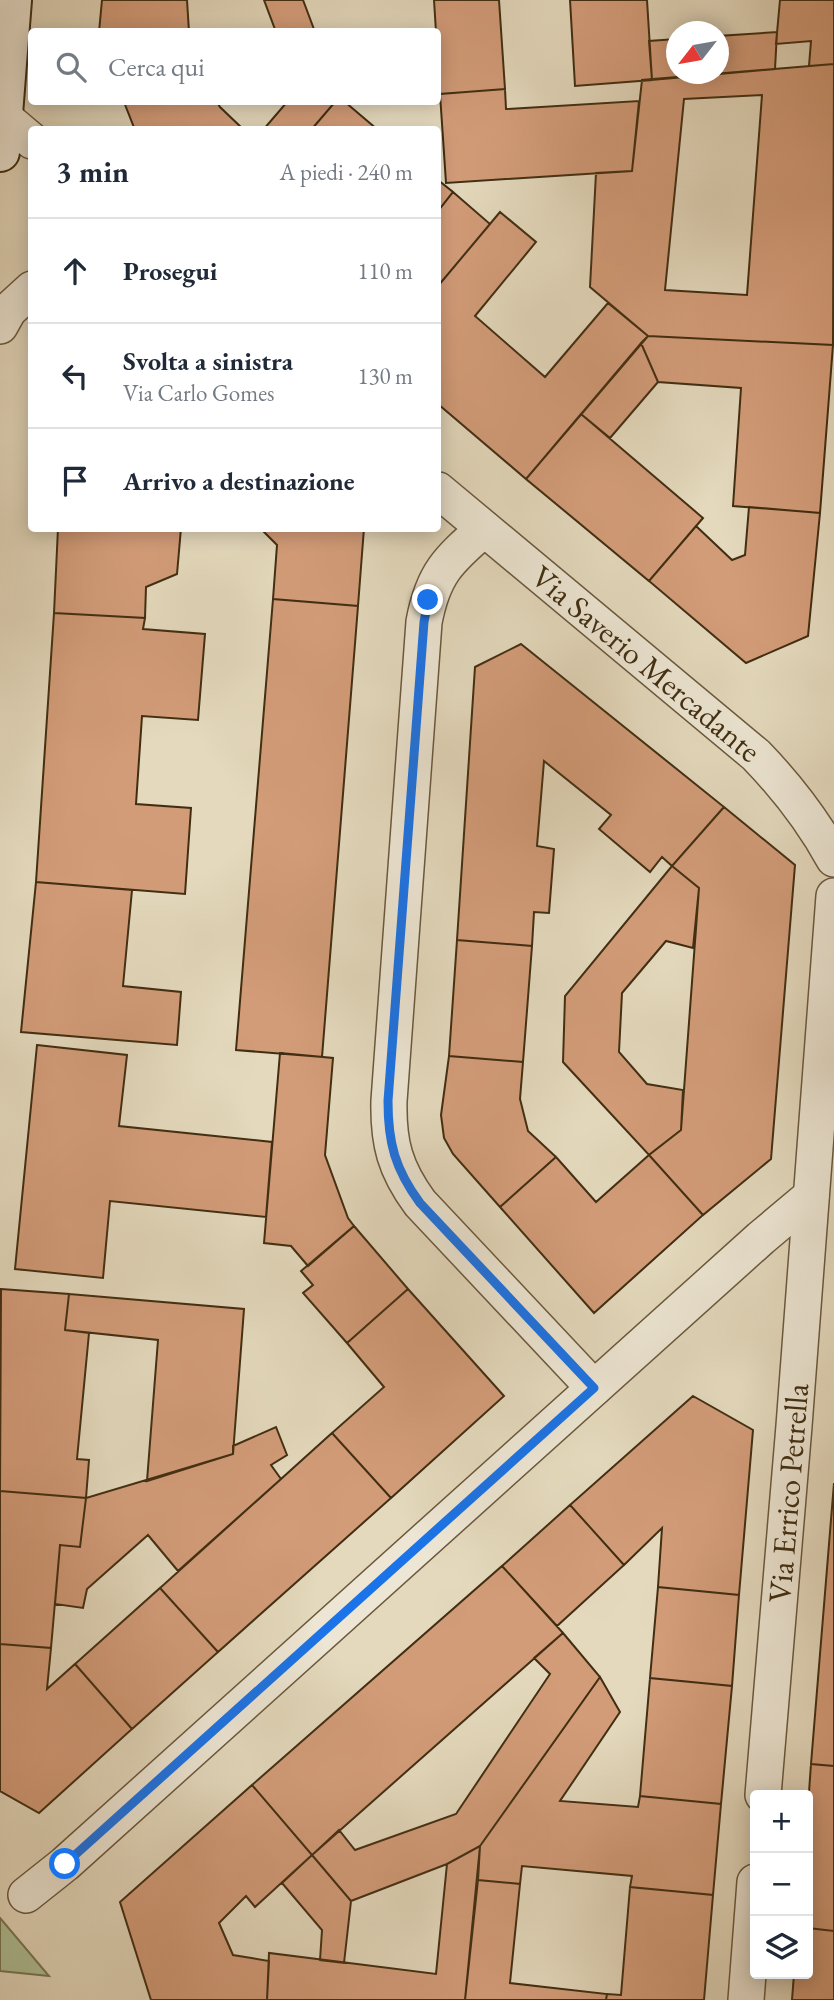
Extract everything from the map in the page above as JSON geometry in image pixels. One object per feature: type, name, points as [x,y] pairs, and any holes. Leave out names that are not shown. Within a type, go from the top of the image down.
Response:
[{"type":"main road","points":[[9,131],[12,0]]},
{"type":"street","points":[[0,326],[9,310],[28,293]]},
{"type":"street","name":"Via Saverio Mercadante","points":[[441,493],[756,755],[783,783],[821,835],[834,859]]},
{"type":"street","points":[[484,529],[457,553],[437,577],[428,600],[424,622],[388,1101],[391,1146],[404,1179],[420,1203],[594,1388]]},
{"type":"street","name":"Via Errico Petrella","points":[[763,1790],[811,1196],[825,1137],[834,896]]},
{"type":"street","points":[[26,1895],[75,1855],[811,1196]]},
{"type":"street","points":[[746,2000],[752,1916]]},
{"type":"green space","points":[[0,1918],[49,1976],[0,1971]]},
{"type":"building","points":[[102,0],[187,0],[189,28],[99,28]]},
{"type":"building","points":[[264,0],[303,0],[314,28],[274,28]]},
{"type":"building","points":[[434,0],[499,0],[505,89],[441,94],[441,28],[436,28]]},
{"type":"building","points":[[570,0],[647,0],[652,80],[575,86]]},
{"type":"building","points":[[780,0],[834,0],[834,64],[809,66],[811,41],[776,44]]},
{"type":"building","points":[[777,32],[775,69],[729,73],[729,35]]},
{"type":"building","points":[[666,40],[666,79],[652,80],[649,41]]},
{"type":"building","points":[[834,64],[833,345],[648,336],[590,287],[596,173],[632,171],[642,80],[666,78],[666,84],[729,84],[729,73]],"holes":[[[762,95],[747,295],[665,290],[684,99]]]},
{"type":"building","points":[[505,89],[506,109],[639,101],[632,171],[446,183],[441,94]]},
{"type":"building","points":[[125,105],[219,105],[240,126],[133,126]]},
{"type":"building","points":[[284,105],[332,105],[314,126],[266,126]]},
{"type":"building","points":[[332,105],[349,105],[373,126],[314,126]]},
{"type":"building","points":[[441,182],[453,192],[441,207]]},
{"type":"building","points":[[453,192],[490,224],[441,282],[441,207]]},
{"type":"building","points":[[500,212],[536,242],[475,316],[545,377],[608,303],[648,336],[526,479],[441,407],[441,282]]},
{"type":"building","points":[[648,336],[833,345],[820,513],[733,506],[741,388],[658,382],[641,343]]},
{"type":"building","points":[[641,343],[658,382],[610,438],[581,414]]},
{"type":"building","points":[[581,414],[703,518],[649,581],[526,479]]},
{"type":"building","points":[[749,507],[820,513],[808,636],[746,663],[649,581],[696,526],[732,560],[745,555]]},
{"type":"building","points":[[58,532],[181,532],[177,574],[146,587],[145,618],[54,613]]},
{"type":"building","points":[[264,532],[364,532],[358,606],[273,599],[277,545]]},
{"type":"building","points":[[273,599],[358,606],[322,1057],[236,1050]]},
{"type":"building","points":[[54,613],[145,618],[143,629],[205,634],[198,720],[142,716],[136,804],[191,808],[185,894],[36,882]]},
{"type":"building","points":[[521,644],[724,807],[672,866],[662,857],[650,872],[599,829],[611,815],[544,761],[537,846],[554,849],[549,913],[534,912],[532,946],[457,940],[475,667]]},
{"type":"building","points":[[724,807],[795,865],[771,1159],[703,1215],[649,1155],[681,1130],[699,888],[672,866]]},
{"type":"building","points":[[672,866],[699,888],[693,948],[666,941],[622,993],[619,1052],[647,1084],[683,1090],[681,1130],[649,1155],[563,1062],[565,996]]},
{"type":"building","points":[[36,882],[132,890],[123,986],[181,992],[177,1045],[21,1032]]},
{"type":"building","points":[[457,940],[532,946],[523,1062],[449,1056]]},
{"type":"building","points":[[37,1045],[127,1055],[119,1126],[272,1142],[266,1217],[110,1201],[103,1278],[15,1269]]},
{"type":"building","points":[[280,1053],[333,1058],[325,1155],[348,1218],[354,1226],[308,1266],[291,1246],[264,1243]]},
{"type":"building","points":[[449,1056],[523,1062],[520,1099],[528,1131],[556,1157],[500,1207],[453,1154],[444,1138],[441,1115]]},
{"type":"building","points":[[649,1155],[703,1215],[594,1313],[500,1207],[556,1157],[596,1202]]},
{"type":"building","points":[[354,1226],[408,1289],[347,1343],[303,1293],[313,1285],[301,1271]]},
{"type":"building","points":[[1,1289],[69,1294],[65,1330],[89,1333],[77,1459],[89,1460],[86,1498],[0,1491]]},
{"type":"building","points":[[408,1289],[504,1396],[391,1498],[332,1433],[384,1387],[347,1343]]},
{"type":"building","points":[[69,1294],[244,1309],[233,1454],[147,1481],[158,1340],[65,1330]]},
{"type":"building","points":[[693,1396],[753,1430],[739,1595],[658,1587],[662,1528],[624,1565],[570,1505]]},
{"type":"building","points":[[276,1427],[287,1455],[271,1465],[281,1479],[178,1571],[148,1535],[87,1589],[83,1608],[55,1604],[60,1545],[80,1547],[86,1498],[233,1454],[233,1446]]},
{"type":"building","points":[[332,1433],[391,1498],[218,1652],[160,1588]]},
{"type":"building","points":[[834,1483],[834,1766],[811,1764]]},
{"type":"building","points":[[0,1491],[86,1498],[80,1547],[60,1545],[51,1648],[0,1644]]},
{"type":"building","points":[[570,1505],[624,1565],[557,1626],[502,1566]]},
{"type":"building","points":[[502,1566],[563,1633],[312,1855],[252,1785]]},
{"type":"building","points":[[658,1587],[739,1595],[732,1686],[650,1678]]},
{"type":"building","points":[[160,1588],[218,1652],[132,1729],[75,1664]]},
{"type":"building","points":[[563,1633],[600,1677],[480,1846],[447,1864],[351,1901],[312,1855],[339,1830],[355,1850],[456,1814],[550,1674],[534,1658]]},
{"type":"building","points":[[0,1644],[51,1648],[47,1689],[75,1664],[132,1729],[39,1813],[0,1791]]},
{"type":"building","points":[[600,1677],[620,1712],[560,1801],[638,1807],[640,1796],[721,1804],[713,1895],[630,1887],[632,1876],[522,1866],[520,1884],[478,1880],[480,1846]]},
{"type":"building","points":[[650,1678],[732,1686],[721,1804],[640,1796]]},
{"type":"building","points":[[811,1764],[834,1766],[834,1931],[813,1929],[813,1790],[809,1790]]},
{"type":"building","points":[[252,1785],[312,1855],[255,1907],[246,1896],[219,1923],[233,1955],[269,1961],[267,2000],[151,2000],[120,1902]]},
{"type":"building","points":[[480,1846],[465,2000],[267,2000],[269,1953],[436,1974],[447,1864]]},
{"type":"building","points":[[312,1855],[351,1901],[344,1963],[320,1960],[322,1930],[282,1883]]},
{"type":"building","points":[[478,1880],[520,1884],[510,1983],[607,1994],[606,2000],[465,2000]]},
{"type":"building","points":[[630,1887],[713,1895],[704,2000],[606,2000],[607,1994],[621,1995]]},
{"type":"building","points":[[813,1929],[834,1931],[834,2000],[792,2000],[794,1979],[813,1979]]},
{"type":"route","points":[[65,1864],[594,1388],[420,1203],[404,1179],[391,1146],[388,1101],[424,622],[428,600]]}]
